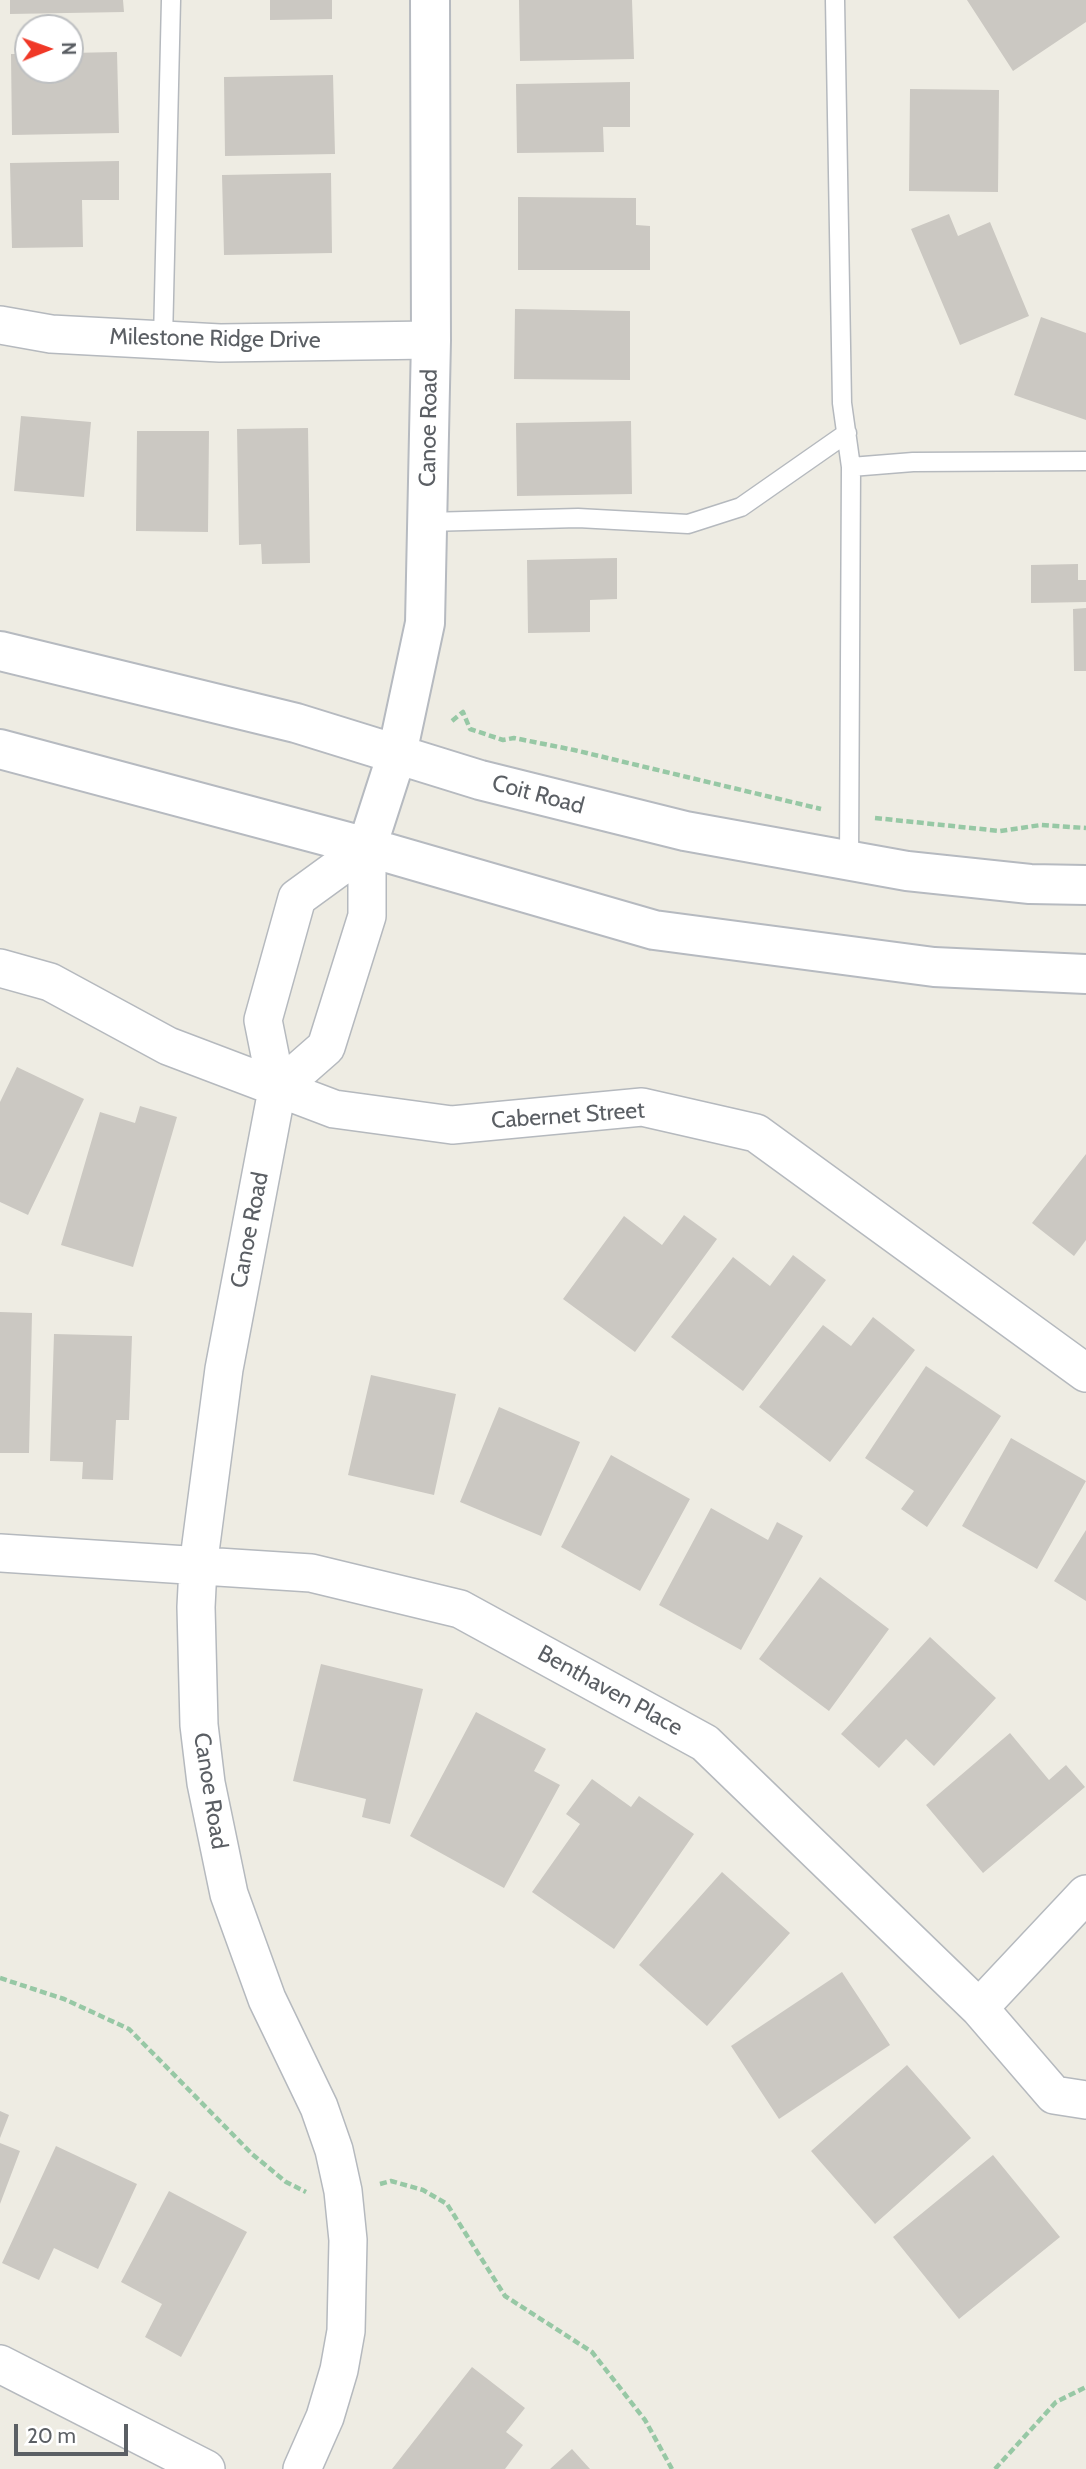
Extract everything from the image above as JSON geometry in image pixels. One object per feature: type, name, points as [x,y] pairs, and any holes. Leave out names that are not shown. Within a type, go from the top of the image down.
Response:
[{"type":"main road","name":"Canoe Road","points":[[367,848],[397,754],[425,623],[431,340],[430,0]]},
{"type":"main road","name":"Coit Road","points":[[0,651],[296,723],[573,805],[685,831],[907,871],[1003,881],[1086,885]]},
{"type":"main road","points":[[0,749],[367,848],[654,930],[934,967],[1086,974]]},
{"type":"street","name":"Milestone Ridge Drive","points":[[0,326],[51,334],[219,343],[431,340]]},
{"type":"street","name":"Canoe Road","points":[[277,1090],[326,1047],[367,916],[367,848]]},
{"type":"street","name":"Canoe Road","points":[[302,2469],[325,2417],[339,2370],[349,2284],[343,2191],[334,2150],[318,2107],[290,2050],[248,1951],[229,1894],[215,1835],[199,1725],[195,1643],[198,1567],[224,1369],[277,1090],[263,1020],[298,898],[367,848]]},
{"type":"street","name":"Cabernet Street","points":[[0,968],[50,982],[168,1046],[277,1090],[334,1109],[452,1125],[642,1107],[756,1133],[1086,1373]]},
{"type":"street","name":"Benthaven Place","points":[[0,1553],[310,1573],[460,1609],[705,1743],[979,2008],[1054,2095],[1086,2100]]},
{"type":"street","points":[[979,2008],[1086,1894]]},
{"type":"street","points":[[0,2364],[206,2469]]},
{"type":"lane","points":[[163,340],[171,0]]},
{"type":"lane","points":[[835,0],[842,404],[851,467],[849,860]]},
{"type":"lane","points":[[427,522],[578,518],[688,524],[741,508],[847,433]]},
{"type":"lane","points":[[851,467],[913,462],[1086,461]]},
{"type":"path","points":[[452,721],[463,712],[471,729],[503,740],[514,738],[574,750],[849,815],[1000,831],[1041,825],[1086,828]]},
{"type":"path","points":[[995,2469],[1013,2446],[1056,2402],[1086,2387]]},
{"type":"building","points":[[10,0],[123,0],[124,12],[10,14]]},
{"type":"building","points":[[270,0],[332,0],[332,19],[270,20]]},
{"type":"building","points":[[519,0],[632,0],[634,59],[520,61]]},
{"type":"building","points":[[967,0],[1086,0],[1086,22],[1013,71]]},
{"type":"building","points":[[117,52],[119,133],[12,135],[11,54],[14,54],[14,84],[84,84],[84,53]]},
{"type":"building","points":[[333,75],[335,154],[225,156],[224,77]]},
{"type":"building","points":[[630,82],[630,127],[603,127],[604,152],[517,153],[516,84]]},
{"type":"building","points":[[910,89],[999,90],[998,192],[909,191]]},
{"type":"building","points":[[119,161],[119,200],[82,200],[83,247],[12,248],[10,163]]},
{"type":"building","points":[[331,173],[332,253],[224,255],[222,175]]},
{"type":"building","points":[[518,197],[636,198],[636,225],[650,226],[650,270],[518,270]]},
{"type":"building","points":[[949,214],[958,236],[990,222],[1029,316],[960,345],[911,229]]},
{"type":"building","points":[[515,309],[630,311],[630,380],[514,379]]},
{"type":"building","points":[[1041,317],[1086,333],[1086,420],[1014,395]]},
{"type":"building","points":[[21,416],[91,422],[84,497],[14,491]]},
{"type":"building","points":[[631,421],[632,494],[517,496],[516,423]]},
{"type":"building","points":[[308,428],[310,563],[262,564],[261,544],[239,545],[237,429]]},
{"type":"building","points":[[137,431],[209,431],[208,532],[136,531]]},
{"type":"building","points":[[617,558],[617,599],[590,600],[590,632],[528,633],[527,560]]},
{"type":"building","points":[[1078,564],[1078,580],[1086,580],[1086,602],[1031,603],[1031,565]]},
{"type":"building","points":[[1086,608],[1086,671],[1074,671],[1073,609]]},
{"type":"building","points":[[17,1067],[84,1099],[28,1215],[0,1202],[0,1102]]},
{"type":"building","points":[[140,1106],[177,1117],[133,1267],[61,1245],[100,1112],[135,1123]]},
{"type":"building","points":[[1086,1154],[1086,1240],[1074,1256],[1032,1223]]},
{"type":"building","points":[[684,1215],[717,1239],[635,1352],[563,1299],[624,1216],[662,1245]]},
{"type":"building","points":[[793,1255],[826,1280],[743,1391],[671,1337],[733,1257],[770,1286]]},
{"type":"building","points":[[0,1312],[32,1313],[29,1453],[0,1453]]},
{"type":"building","points":[[873,1317],[915,1350],[830,1462],[759,1407],[823,1325],[851,1346]]},
{"type":"building","points":[[54,1334],[132,1336],[129,1420],[116,1420],[113,1480],[82,1479],[83,1462],[50,1461]]},
{"type":"building","points":[[926,1366],[1001,1416],[927,1527],[901,1509],[914,1491],[865,1458]]},
{"type":"building","points":[[371,1375],[456,1394],[434,1495],[348,1475]]},
{"type":"building","points":[[499,1407],[580,1442],[541,1536],[460,1502]]},
{"type":"building","points":[[1011,1438],[1086,1481],[1037,1569],[962,1526]]},
{"type":"building","points":[[611,1455],[690,1499],[640,1591],[561,1547]]},
{"type":"building","points":[[711,1508],[768,1540],[777,1522],[803,1536],[741,1650],[659,1605]]},
{"type":"building","points":[[1086,1530],[1086,1601],[1054,1581]]},
{"type":"building","points":[[820,1577],[889,1629],[829,1711],[759,1659]]},
{"type":"building","points":[[930,1637],[996,1698],[934,1766],[906,1739],[879,1768],[841,1734]]},
{"type":"building","points":[[321,1664],[423,1689],[390,1824],[362,1817],[366,1799],[293,1781]]},
{"type":"building","points":[[476,1712],[546,1749],[534,1771],[560,1785],[504,1888],[410,1836]]},
{"type":"building","points":[[1010,1733],[1049,1780],[1066,1765],[1085,1787],[983,1873],[926,1805]]},
{"type":"building","points":[[592,1779],[631,1807],[639,1796],[694,1834],[614,1949],[532,1892],[580,1824],[566,1814]]},
{"type":"building","points":[[722,1872],[790,1933],[707,2026],[639,1965]]},
{"type":"building","points":[[842,1972],[890,2045],[779,2119],[731,2046]]},
{"type":"building","points":[[907,2065],[971,2138],[875,2224],[811,2151]]},
{"type":"building","points":[[0,2111],[9,2115],[0,2138]]},
{"type":"building","points":[[0,2143],[20,2151],[0,2204]]},
{"type":"building","points":[[56,2146],[137,2184],[98,2269],[54,2248],[39,2280],[2,2263]]},
{"type":"building","points":[[993,2155],[1060,2237],[959,2319],[893,2237]]},
{"type":"building","points":[[169,2191],[247,2232],[181,2357],[145,2337],[162,2304],[121,2282]]},
{"type":"building","points":[[472,2367],[525,2408],[506,2432],[523,2445],[505,2469],[392,2469]]},
{"type":"building","points":[[572,2449],[590,2469],[550,2469]]}]
